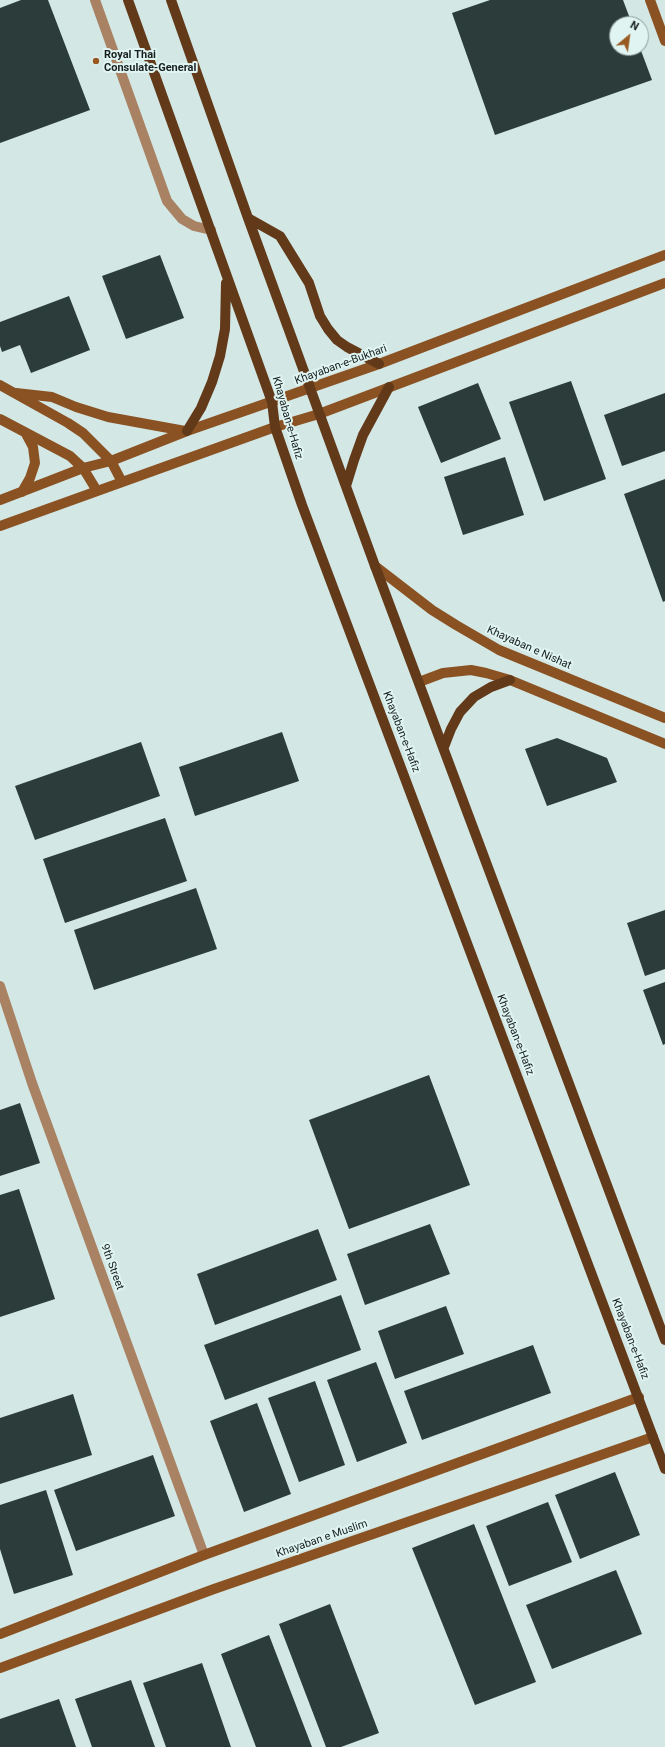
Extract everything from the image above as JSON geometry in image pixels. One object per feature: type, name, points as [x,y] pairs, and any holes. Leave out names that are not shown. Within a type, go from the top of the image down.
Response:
[{"type":"main road","name":"Khayaban-e-Hafiz","points":[[128,0],[272,402],[275,427],[302,505],[639,1396],[665,1469]]},
{"type":"main road","points":[[171,0],[248,218],[375,566],[665,1340]]},
{"type":"main road","points":[[248,218],[280,236],[309,283],[320,316],[337,340],[379,364]]},
{"type":"main road","points":[[187,431],[201,408],[212,382],[220,356],[225,328],[227,301],[226,273]]},
{"type":"main road","points":[[346,486],[363,435],[388,387]]},
{"type":"main road","points":[[444,747],[450,730],[460,712],[474,697],[491,687],[510,680]]},
{"type":"street","points":[[95,0],[167,201],[182,219],[194,226],[211,230]]},
{"type":"street","points":[[650,0],[665,41]]},
{"type":"street","name":"Khayaban-e-Bukhari","points":[[0,500],[83,468],[111,461],[187,431],[379,364],[665,255]]},
{"type":"street","points":[[0,526],[275,427],[320,414],[665,283]]},
{"type":"street","points":[[0,385],[83,433],[111,461],[122,482]]},
{"type":"street","points":[[16,394],[52,397],[108,418],[187,431]]},
{"type":"street","points":[[0,419],[64,452],[83,468],[96,491]]},
{"type":"street","points":[[22,492],[30,478],[35,463],[33,447],[25,432]]},
{"type":"street","name":"Khayaban e Nishat","points":[[375,566],[432,610],[499,650],[665,718]]},
{"type":"street","points":[[419,682],[443,673],[471,670],[486,672],[510,680],[665,744]]},
{"type":"street","name":"9th Street","points":[[0,986],[32,1083],[204,1555]]},
{"type":"street","points":[[0,1634],[204,1555],[639,1396]]},
{"type":"street","name":"Khayaban e Muslim","points":[[1,1666],[214,1589],[653,1437]]},
{"type":"building","points":[[21,0],[48,0],[90,110],[0,143],[0,8]]},
{"type":"building","points":[[490,0],[623,0],[629,16],[609,16],[609,56],[643,56],[652,80],[495,135],[452,13]]},
{"type":"building","points":[[160,255],[184,318],[126,339],[102,276]]},
{"type":"building","points":[[69,296],[90,350],[31,373],[20,345],[2,352],[0,346],[0,322]]},
{"type":"building","points":[[571,381],[606,479],[544,501],[509,402]]},
{"type":"building","points":[[478,383],[501,439],[441,463],[418,407]]},
{"type":"building","points":[[665,393],[665,451],[622,466],[604,415]]},
{"type":"building","points":[[505,457],[524,515],[463,535],[444,477]]},
{"type":"building","points":[[665,479],[665,601],[663,602],[624,494]]},
{"type":"building","points":[[282,732],[299,781],[195,816],[179,767]]},
{"type":"building","points":[[557,738],[607,758],[617,782],[547,806],[525,749]]},
{"type":"building","points":[[141,742],[160,796],[35,840],[15,786]]},
{"type":"building","points":[[165,818],[187,881],[65,923],[43,859]]},
{"type":"building","points":[[196,888],[217,949],[94,990],[74,930]]},
{"type":"building","points":[[665,910],[665,969],[645,976],[627,923]]},
{"type":"building","points":[[665,982],[665,1044],[663,1045],[643,990]]},
{"type":"building","points":[[429,1075],[470,1185],[349,1229],[309,1120]]},
{"type":"building","points":[[20,1103],[40,1163],[0,1176],[0,1110]]},
{"type":"building","points":[[19,1189],[55,1299],[0,1317],[0,1195]]},
{"type":"building","points":[[430,1224],[450,1274],[365,1305],[347,1254]]},
{"type":"building","points":[[318,1229],[337,1280],[215,1325],[197,1274]]},
{"type":"building","points":[[341,1295],[361,1350],[225,1400],[204,1345]]},
{"type":"building","points":[[446,1306],[464,1354],[395,1379],[378,1331]]},
{"type":"building","points":[[533,1345],[551,1393],[422,1440],[404,1391]]},
{"type":"building","points":[[376,1362],[407,1443],[357,1462],[327,1380]]},
{"type":"building","points":[[315,1381],[345,1465],[299,1482],[268,1398]]},
{"type":"building","points":[[73,1394],[92,1455],[0,1484],[0,1418]]},
{"type":"building","points":[[257,1403],[291,1494],[244,1512],[210,1421]]},
{"type":"building","points":[[153,1455],[175,1516],[76,1551],[54,1490]]},
{"type":"building","points":[[615,1472],[640,1535],[580,1559],[555,1495]]},
{"type":"building","points":[[46,1490],[73,1575],[14,1594],[0,1549],[0,1505]]},
{"type":"building","points":[[548,1502],[572,1562],[509,1586],[486,1526]]},
{"type":"building","points":[[474,1524],[536,1682],[475,1705],[412,1548]]},
{"type":"building","points":[[616,1570],[642,1634],[552,1669],[526,1605]]},
{"type":"building","points":[[330,1604],[379,1733],[341,1747],[326,1747],[279,1624]]},
{"type":"building","points":[[269,1635],[312,1747],[256,1747],[221,1654]]},
{"type":"building","points":[[202,1663],[231,1747],[166,1747],[143,1683]]},
{"type":"building","points":[[131,1680],[155,1747],[92,1747],[75,1699]]},
{"type":"building","points":[[59,1699],[76,1747],[0,1747],[0,1719]]},
{"type":"place","name":"Royal Thai Consulate-General","points":[[96,61]]}]
